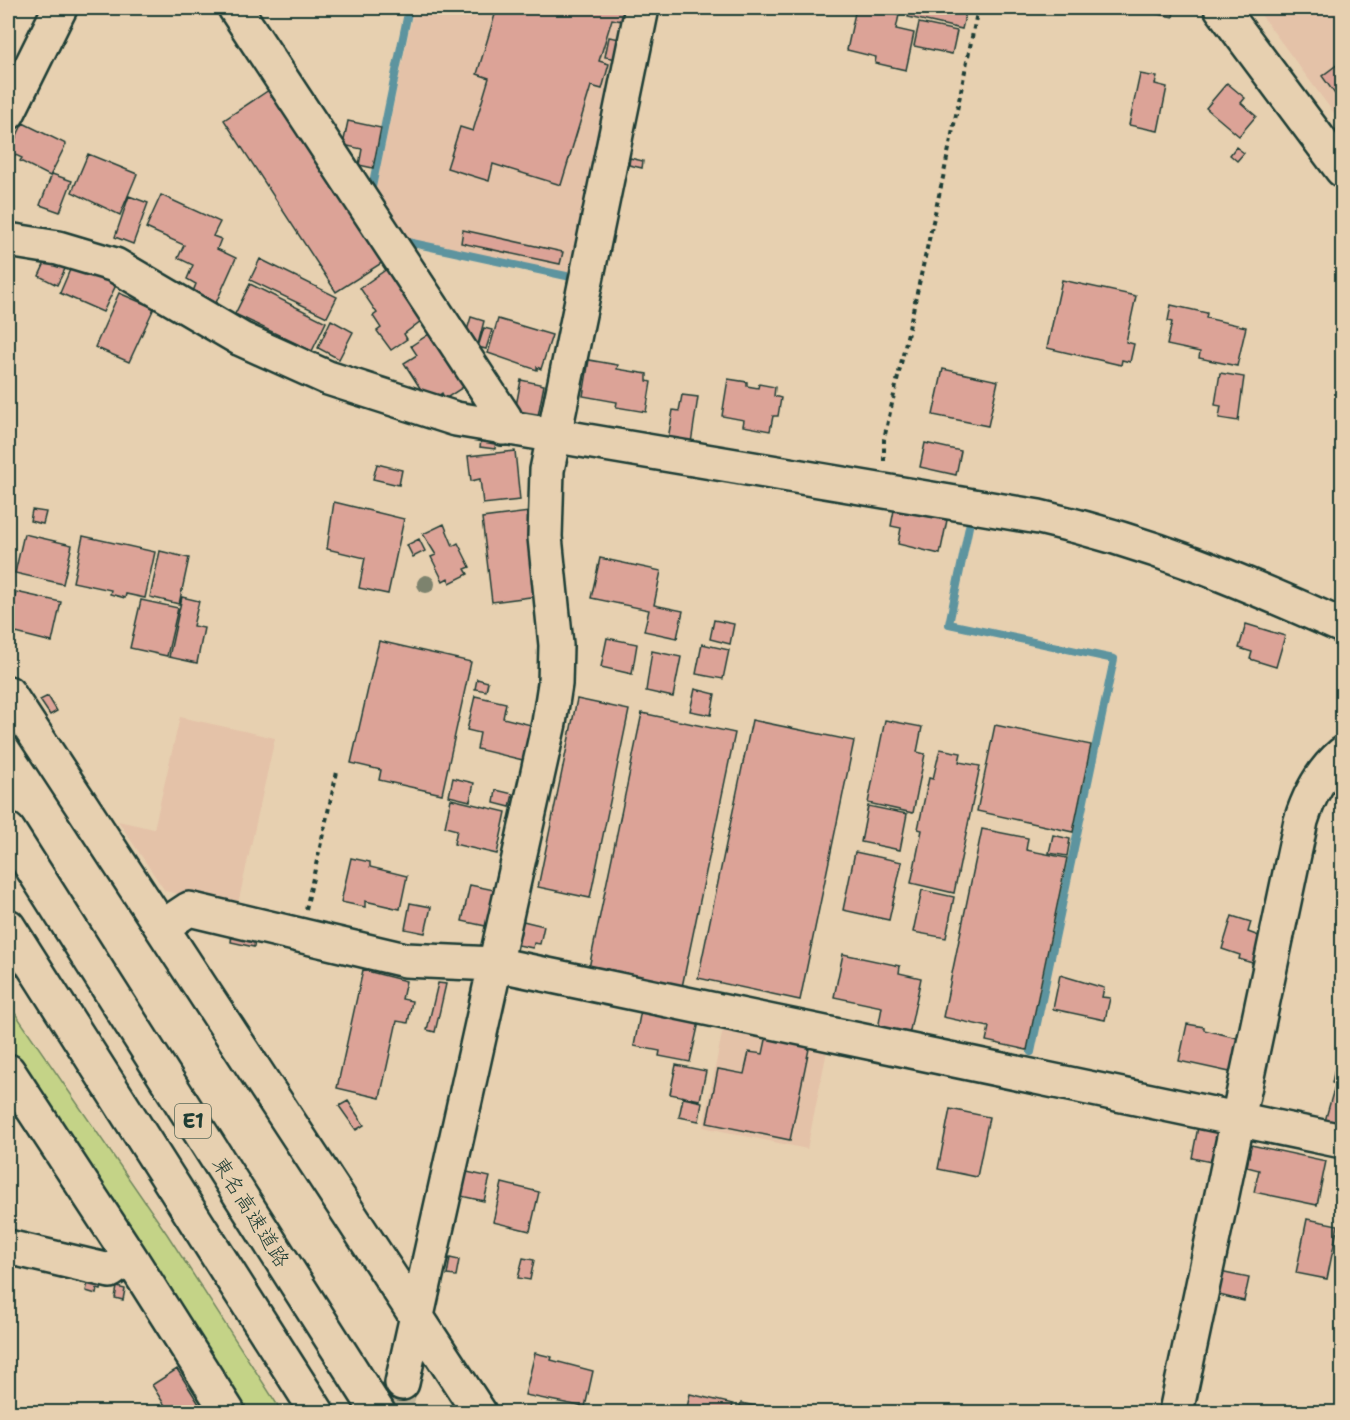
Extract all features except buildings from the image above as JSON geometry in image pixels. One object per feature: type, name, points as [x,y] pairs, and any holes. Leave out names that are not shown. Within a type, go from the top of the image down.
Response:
[{"type":"main road","points":[[8,113],[60,8]]},
{"type":"main road","points":[[235,8],[505,418],[503,428]]},
{"type":"main road","points":[[402,1383],[549,723],[555,684],[556,645],[545,537],[547,470],[552,436],[642,8]]},
{"type":"main road","points":[[1221,8],[1342,170]]},
{"type":"main road","points":[[8,240],[58,248],[115,265],[241,339],[328,378],[456,419],[1039,517],[1086,527],[1141,543],[1211,568],[1342,626]]},
{"type":"main road","points":[[8,693],[479,1413]]},
{"type":"main road","points":[[1176,1413],[1301,822],[1308,799],[1320,777],[1342,754]]},
{"type":"main road","name":"東名高速道路","points":[[8,830],[378,1413]]},
{"type":"main road","points":[[162,927],[189,909],[405,960],[495,964],[1342,1141]]},
{"type":"main road","name":"E1","points":[[8,926],[191,1218],[317,1413]]},
{"type":"main road","points":[[8,951],[191,1218]]},
{"type":"main road","points":[[8,1071],[130,1257],[228,1413]]},
{"type":"main road","points":[[8,1246],[110,1271],[130,1257]]},
{"type":"path","points":[[885,472],[884,439],[945,173],[978,8]]},
{"type":"path","points":[[300,935],[337,772]]},
{"type":"shaded area","points":[[414,8],[628,8],[572,274],[405,238],[375,192]]},
{"type":"shaded area","points":[[1256,8],[1342,8],[1342,124]]},
{"type":"shaded area","points":[[180,717],[275,738],[237,908],[165,891],[118,821],[154,829]]},
{"type":"shaded area","points":[[724,1024],[828,1046],[807,1149],[703,1127]]},
{"type":"green space","points":[[8,1003],[167,1234],[282,1412],[245,1412],[142,1249],[8,1046]]},
{"type":"waterway","points":[[374,196],[371,192],[409,8]]},
{"type":"waterway","points":[[400,237],[403,241],[571,277]]},
{"type":"waterway","points":[[971,517],[949,624],[1114,659],[1031,1052]]},
{"type":"tunnel","points":[[395,1412],[402,1383]]}]
